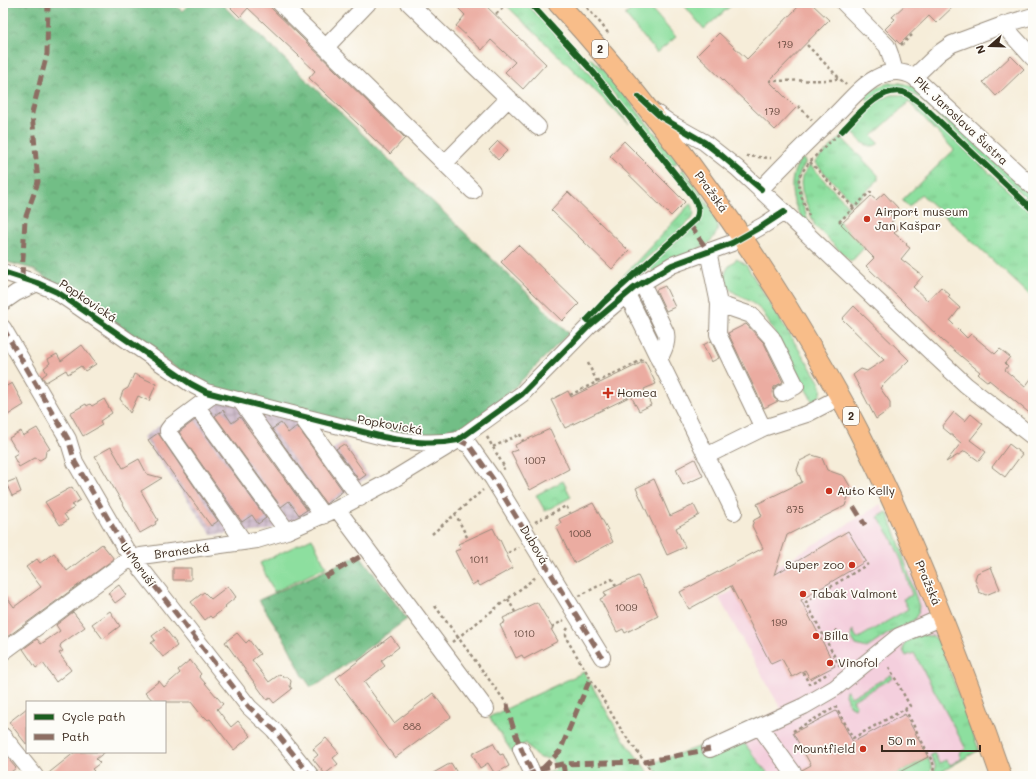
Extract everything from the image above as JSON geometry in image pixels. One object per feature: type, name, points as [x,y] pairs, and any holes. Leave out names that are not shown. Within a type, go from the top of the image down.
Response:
[{"type":"main road","name":"Pražská","points":[[558,3],[596,45],[688,160],[742,237],[806,338],[840,396],[889,493],[943,617],[1001,776]]},
{"type":"street","points":[[280,3],[473,191]]},
{"type":"street","points":[[326,47],[368,3]]},
{"type":"street","points":[[409,3],[538,126]]},
{"type":"street","points":[[761,189],[798,150],[856,95],[876,78],[894,72],[887,46],[844,3]]},
{"type":"street","points":[[914,77],[939,53],[952,44],[1003,24],[1033,16]]},
{"type":"street","points":[[1003,24],[1033,58]]},
{"type":"street","name":"Plk. Jaroslava Šustra","points":[[894,72],[901,72],[914,77],[1033,187]]},
{"type":"street","points":[[639,97],[661,117],[704,142],[761,189],[950,370],[996,409],[1033,437]]},
{"type":"street","points":[[445,164],[509,98]]},
{"type":"street","name":"Popkovická","points":[[5,273],[37,283],[57,292],[199,389],[383,437],[410,442],[432,443],[458,440],[527,390],[590,325],[642,283],[672,265],[732,243],[784,212]]},
{"type":"street","points":[[708,251],[719,304],[718,334],[757,406],[763,428]]},
{"type":"street","points":[[4,301],[5,273]]},
{"type":"street","points":[[4,301],[16,293],[37,283]]},
{"type":"street","points":[[642,283],[666,333],[666,346],[653,359]]},
{"type":"street","points":[[627,294],[653,359],[706,456],[734,512]]},
{"type":"street","points":[[719,304],[752,315],[772,338],[796,386],[782,393]]},
{"type":"street","name":"U Moruší","points":[[3,328],[68,439],[75,462],[125,548],[249,707],[274,730],[311,776]]},
{"type":"street","points":[[214,394],[169,428],[168,432],[244,542]]},
{"type":"street","points":[[706,456],[763,428],[807,414],[840,396]]},
{"type":"street","points":[[240,400],[442,650],[486,709]]},
{"type":"street","points":[[197,407],[287,531]]},
{"type":"street","points":[[301,416],[360,498]]},
{"type":"street","name":"Dubová","points":[[458,440],[469,445],[494,479],[602,657]]},
{"type":"street","name":"Branecká","points":[[3,652],[123,563],[132,558],[244,542],[287,531],[360,498],[422,463],[458,440]]},
{"type":"street","points":[[710,749],[804,706],[835,688],[899,636],[943,617]]},
{"type":"street","points":[[760,727],[794,774]]},
{"type":"street","points":[[3,736],[36,776]]},
{"type":"street","points":[[521,749],[534,772]]},
{"type":"path","points":[[487,6],[490,3]]},
{"type":"path","points":[[496,14],[503,8],[498,3]]},
{"type":"path","points":[[582,3],[602,25],[611,38]]},
{"type":"path","points":[[807,45],[856,95]]},
{"type":"path","points":[[769,81],[833,80],[839,78]]},
{"type":"path","points":[[798,106],[814,122],[809,126]]},
{"type":"path","points":[[810,220],[800,192],[800,175],[810,162],[847,126]]},
{"type":"path","points":[[798,150],[854,208]]},
{"type":"path","points":[[740,156],[775,157]]},
{"type":"path","points":[[840,222],[870,192],[874,193]]},
{"type":"path","points":[[570,395],[653,359]]},
{"type":"path","points":[[588,363],[598,383]]},
{"type":"path","points":[[493,447],[520,434],[524,441]]},
{"type":"path","points":[[432,534],[494,479]]},
{"type":"path","points":[[529,525],[566,506],[570,513]]},
{"type":"path","points":[[455,513],[468,539]]},
{"type":"path","points":[[840,668],[806,602],[868,564]]},
{"type":"path","points":[[442,650],[547,568]]},
{"type":"path","points":[[508,599],[515,612]]},
{"type":"path","points":[[435,606],[507,704]]},
{"type":"path","points":[[579,619],[570,625],[566,631],[566,638],[622,731],[655,776]]},
{"type":"path","points":[[825,638],[840,628]]},
{"type":"path","points":[[793,731],[836,707],[853,738],[910,706],[889,667]]},
{"type":"path","points":[[803,672],[809,684],[833,671]]},
{"type":"path","points":[[905,709],[933,763],[933,771],[926,776]]},
{"type":"shaded area","points":[[204,395],[309,422],[330,451],[344,441],[369,476],[328,505],[301,519],[265,531],[212,535],[143,437]]},
{"type":"shaded area","points":[[881,504],[917,583],[977,752],[937,774],[927,757],[892,776],[770,776],[744,743],[712,757],[706,744],[781,709],[719,598],[778,566]]},
{"type":"green space","points":[[3,3],[173,3],[182,11],[190,3],[221,3],[238,20],[241,17],[569,333],[509,393],[459,431],[430,438],[388,434],[209,391],[33,269],[3,261]]},
{"type":"green space","points":[[504,3],[526,3],[579,62],[629,124]]},
{"type":"green space","points":[[639,3],[646,3],[676,37],[657,53],[625,15]]},
{"type":"green space","points":[[734,3],[704,29],[683,4]]},
{"type":"green space","points":[[590,58],[606,72],[678,162],[670,165],[587,60]]},
{"type":"green space","points":[[889,83],[900,83],[915,87],[1033,197],[1033,205],[918,97],[905,90],[893,88],[882,92],[869,101],[864,96],[879,86]]},
{"type":"green space","points":[[892,95],[902,95],[912,100],[1033,214],[1033,298],[921,194],[909,207],[902,200],[954,150],[909,102],[872,136],[879,143],[875,146],[866,145],[849,129],[879,100]]},
{"type":"green space","points":[[841,137],[878,175],[878,180],[855,202],[852,202],[815,163]]},
{"type":"green space","points":[[801,158],[805,161],[805,164],[797,182],[797,189],[811,228],[804,221],[792,195],[793,176]]},
{"type":"green space","points":[[810,165],[849,207],[837,219],[864,248],[851,262],[815,226],[802,192],[801,183],[802,176]]},
{"type":"green space","points":[[683,169],[704,198],[714,215],[718,227],[717,232],[706,245],[653,272],[648,266],[700,220],[700,207],[694,196],[679,176],[679,173]]},
{"type":"green space","points":[[691,203],[694,211],[692,219],[613,287]]},
{"type":"green space","points":[[737,259],[746,265],[820,383],[822,389],[821,394],[814,404],[763,312],[751,302],[733,292],[726,283],[725,276],[727,269],[731,263]]},
{"type":"green space","points":[[563,481],[571,497],[545,511],[536,495]]},
{"type":"green space","points":[[887,512],[919,606],[918,613],[914,620],[886,635],[867,648],[856,645],[851,637],[852,631],[853,630],[857,639],[908,609],[903,599],[912,595],[902,562],[891,537],[878,517]]},
{"type":"green space","points":[[312,538],[326,567],[274,592],[260,563]]},
{"type":"green space","points":[[360,555],[407,619],[320,683],[311,687],[303,676],[286,642],[259,600]]},
{"type":"green space","points":[[921,635],[933,636],[939,641],[979,750],[934,776],[930,776],[935,770],[935,765],[930,755],[934,753],[939,763],[946,760],[950,765],[961,759],[959,753],[966,749],[914,653],[906,656],[903,650],[905,642]]},
{"type":"green space","points":[[584,672],[619,733],[651,776],[539,776],[556,770],[551,758],[546,759],[536,756],[526,743],[512,752],[489,717]]},
{"type":"green space","points":[[891,675],[893,678],[853,700],[856,705],[855,708],[850,706],[845,695],[846,690],[851,697]]},
{"type":"green space","points":[[744,743],[770,776],[660,776],[651,764],[706,744],[712,757]]},
{"type":"green space","points":[[928,757],[932,769],[929,772],[920,776],[892,776]]},
{"type":"building","points":[[226,3],[266,3],[405,138],[390,154],[309,78],[315,71],[248,8],[240,17]]},
{"type":"building","points":[[453,3],[483,3],[546,64],[523,89],[505,72],[515,62],[491,40],[482,50],[456,26],[465,15]]},
{"type":"building","points":[[802,3],[811,3],[829,20],[769,81],[796,108],[775,130],[697,55],[719,33],[747,59]]},
{"type":"building","points":[[907,3],[957,3],[936,23],[929,16],[900,44],[885,29],[895,19],[892,17]]},
{"type":"building","points":[[1011,56],[1024,69],[996,96],[983,82]]},
{"type":"building","points":[[498,141],[508,150],[498,160],[489,150]]},
{"type":"building","points":[[624,141],[685,202],[671,216],[610,156]]},
{"type":"building","points":[[568,192],[629,251],[612,269],[551,210]]},
{"type":"building","points":[[884,193],[898,208],[890,215],[894,220],[891,222],[898,229],[894,233],[910,248],[901,259],[923,276],[913,287],[928,301],[941,287],[950,295],[948,297],[960,308],[950,321],[967,338],[971,334],[995,354],[1000,349],[1010,357],[1005,363],[1008,366],[1005,370],[1025,387],[1033,376],[1033,416],[989,380],[988,382],[978,374],[980,372],[943,341],[866,266],[874,258],[841,224],[871,196],[876,200]]},
{"type":"building","points":[[518,245],[579,304],[562,321],[501,262]]},
{"type":"building","points":[[665,286],[675,307],[666,311],[656,290]]},
{"type":"building","points":[[854,306],[909,360],[880,388],[890,402],[890,409],[876,419],[853,375],[861,369],[867,371],[884,360],[842,319]]},
{"type":"building","points":[[746,324],[764,343],[783,382],[774,387],[774,398],[778,401],[764,408],[728,333]]},
{"type":"building","points":[[711,341],[719,358],[711,362],[703,345]]},
{"type":"building","points":[[82,345],[96,364],[85,371],[81,366],[68,374],[66,370],[46,382],[42,377],[47,373],[44,368],[50,363],[48,359],[57,354],[61,361]]},
{"type":"building","name":"Homea","points":[[645,361],[656,384],[644,389],[651,405],[639,411],[631,396],[565,428],[551,400],[568,391],[571,397]]},
{"type":"building","points":[[134,374],[156,384],[149,401],[138,396],[130,413],[120,399],[123,391],[128,388]]},
{"type":"building","points":[[12,383],[24,405],[3,418],[3,388]]},
{"type":"building","points":[[104,399],[112,413],[100,421],[102,425],[83,436],[70,413],[86,404],[87,406],[90,404],[92,406]]},
{"type":"building","points":[[223,410],[232,423],[240,417],[307,510],[299,515],[289,501],[281,507],[215,416]]},
{"type":"building","points":[[954,412],[965,421],[971,414],[983,424],[970,440],[986,452],[979,461],[965,451],[946,462],[961,443],[942,427]]},
{"type":"building","points":[[195,420],[266,518],[258,524],[252,515],[242,522],[179,432]]},
{"type":"building","points":[[281,423],[288,433],[297,426],[343,491],[326,504],[272,429]]},
{"type":"building","points":[[37,428],[50,449],[46,451],[45,457],[40,460],[35,458],[19,467],[13,456],[18,453],[9,438],[21,431],[23,436]]},
{"type":"building","points":[[550,429],[569,469],[530,490],[511,452],[517,450],[515,445]]},
{"type":"building","points":[[158,433],[218,521],[211,526],[148,440]]},
{"type":"building","points":[[344,444],[366,475],[359,480],[336,449]]},
{"type":"building","points":[[1009,444],[1022,454],[1005,477],[992,467]]},
{"type":"building","points":[[111,447],[123,468],[139,459],[147,474],[162,478],[141,491],[158,520],[155,522],[156,524],[140,533],[95,456]]},
{"type":"building","points":[[812,455],[822,458],[827,470],[844,476],[851,488],[845,506],[787,535],[774,575],[848,531],[866,561],[801,600],[835,666],[810,679],[805,670],[792,677],[782,659],[771,664],[731,586],[689,609],[680,592],[763,548],[752,526],[754,520],[762,516],[757,504],[802,482],[797,470],[800,461]]},
{"type":"building","points":[[695,459],[703,476],[683,485],[676,469]]},
{"type":"building","points":[[16,479],[21,492],[12,496],[6,483]]},
{"type":"building","points":[[654,479],[670,516],[694,505],[699,515],[676,528],[685,547],[667,555],[636,488]]},
{"type":"building","points":[[72,487],[80,500],[72,505],[74,508],[64,514],[68,520],[60,525],[45,502]]},
{"type":"building","points":[[593,503],[613,542],[574,563],[556,526],[561,523],[559,519]]},
{"type":"building","points":[[493,528],[513,568],[480,586],[477,582],[472,585],[455,551],[461,549],[458,544]]},
{"type":"building","points":[[102,544],[114,559],[3,640],[3,592],[14,607],[41,587],[26,567],[37,559],[40,563],[54,553],[67,571]]},
{"type":"building","points":[[991,567],[1000,589],[986,595],[979,592],[975,579],[977,573]]},
{"type":"building","points":[[173,568],[191,568],[191,580],[173,580]]},
{"type":"building","points":[[638,576],[644,588],[645,587],[658,616],[625,633],[623,629],[617,632],[600,599],[606,596],[604,592]]},
{"type":"building","points":[[119,585],[126,595],[115,603],[108,593]]},
{"type":"building","points":[[228,586],[236,597],[212,618],[210,616],[205,620],[191,602],[204,592],[211,599]]},
{"type":"building","points":[[537,602],[553,629],[551,629],[558,641],[524,659],[522,655],[516,658],[500,625],[505,622],[503,618]]},
{"type":"building","points":[[110,611],[120,626],[103,639],[92,624]]},
{"type":"building","points":[[73,612],[85,627],[61,644],[60,647],[63,651],[59,653],[71,670],[56,682],[43,663],[36,668],[23,649],[37,639],[41,644],[60,631],[56,625]]},
{"type":"building","points":[[164,627],[177,646],[163,657],[151,643],[155,640],[152,636]]},
{"type":"building","points":[[237,633],[246,643],[249,640],[260,654],[252,660],[269,682],[280,674],[283,677],[288,677],[291,681],[290,686],[292,689],[274,703],[270,698],[267,700],[225,642]]},
{"type":"building","points":[[391,636],[399,647],[381,661],[385,666],[364,682],[394,723],[433,693],[451,717],[395,758],[336,678]]},
{"type":"building","points":[[190,660],[201,674],[199,676],[223,704],[217,709],[231,727],[238,721],[251,736],[234,750],[210,719],[208,720],[204,716],[203,717],[191,702],[153,701],[145,692],[159,681],[164,687],[180,673],[178,670]]},
{"type":"building","points":[[26,709],[26,744],[9,722]]},
{"type":"building","name":"Mountfield","points":[[836,711],[853,742],[905,714],[928,757],[892,776],[803,776],[802,770],[811,765],[793,733]]},
{"type":"building","points":[[326,738],[339,753],[333,758],[338,764],[325,774],[313,759],[318,755],[313,749]]},
{"type":"building","points":[[493,743],[500,755],[503,754],[509,766],[495,774],[488,763],[480,768],[472,754]]},
{"type":"building","points":[[3,753],[16,768],[6,776],[3,776]]},
{"type":"building","points":[[74,753],[104,753],[96,759],[100,763],[92,769],[94,771],[88,776],[45,776]]},
{"type":"building","points":[[451,763],[459,776],[428,776]]},
{"type":"marked path","points":[[22,277],[25,219],[38,182],[32,113],[47,54],[48,3]]},
{"type":"marked path","points":[[690,225],[708,251]]},
{"type":"marked path","points":[[3,328],[68,439],[75,462],[125,548],[249,707],[274,730],[311,776]]},
{"type":"marked path","points":[[458,440],[469,445],[493,479],[602,657]]},
{"type":"marked path","points":[[854,507],[865,525]]},
{"type":"marked path","points":[[325,577],[363,555]]},
{"type":"marked path","points":[[543,768],[560,751],[590,679]]},
{"type":"marked path","points":[[507,704],[517,739],[532,772]]},
{"type":"marked path","points":[[526,776],[543,768],[563,764],[645,762],[710,749]]},
{"type":"marked path","points":[[563,764],[565,776]]},
{"type":"cycle path","points":[[530,3],[593,72],[692,195],[698,207],[696,219],[604,302],[587,320]]},
{"type":"cycle path","points":[[842,131],[861,111],[877,98],[894,91],[903,92],[919,102],[1033,210]]},
{"type":"cycle path","points":[[639,97],[661,117],[704,142],[761,189]]},
{"type":"cycle path","points":[[3,272],[37,283],[57,292],[191,384],[206,392],[383,437],[429,443],[448,442],[458,440],[522,394],[590,325],[634,288],[672,265],[732,243],[784,212]]},
{"type":"place","name":"Airport museum Jan Kašpar","points":[[867,219]]},
{"type":"place","name":"Homea","points":[[608,393]]},
{"type":"place","name":"Auto Kelly","points":[[829,491]]},
{"type":"place","name":"Super zoo","points":[[852,565]]},
{"type":"place","name":"Tabák Valmont","points":[[803,594]]},
{"type":"place","name":"Billa","points":[[816,636]]},
{"type":"place","name":"Vinofol","points":[[830,663]]},
{"type":"place","name":"Mountfield","points":[[863,749]]}]
